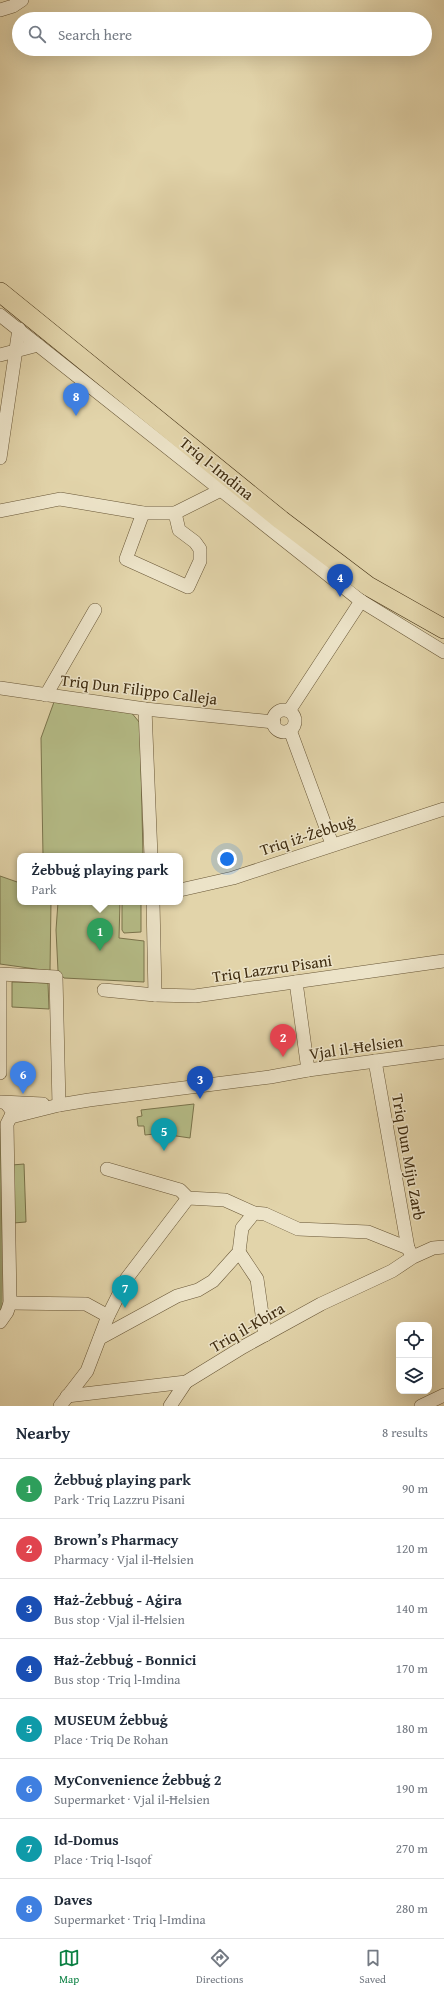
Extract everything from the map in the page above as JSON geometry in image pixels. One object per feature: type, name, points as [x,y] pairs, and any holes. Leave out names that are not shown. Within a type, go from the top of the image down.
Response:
[{"type":"highway","name":"Triq l-Imdina","points":[[0,292],[294,530],[368,586],[444,629]]},
{"type":"street","points":[[0,10],[13,6],[22,0]]},
{"type":"street","name":"Triq l-Imdina","points":[[0,315],[362,601],[444,652]]},
{"type":"street","points":[[0,458],[19,329]]},
{"type":"street","points":[[0,355],[38,344]]},
{"type":"street","points":[[0,511],[60,499],[143,512],[175,513],[220,490]]},
{"type":"street","points":[[143,512],[126,559],[188,587],[200,561],[200,550],[195,542],[179,530],[175,513]]},
{"type":"street","points":[[289,711],[362,601]]},
{"type":"street","points":[[46,695],[95,610]]},
{"type":"street","name":"Triq Dun Filippo Calleja","points":[[0,688],[145,710],[274,722]]},
{"type":"street","points":[[145,710],[151,853]]},
{"type":"street","points":[[290,730],[279,730],[274,722],[278,712],[289,711],[294,715],[295,721],[290,730],[332,844]]},
{"type":"street","name":"Triq iż-Żebbuġ","points":[[183,889],[233,878],[332,844],[444,809]]},
{"type":"street","points":[[153,905],[155,995]]},
{"type":"street","name":"Triq Lazzru Pisani","points":[[104,990],[155,995],[195,996],[444,961]]},
{"type":"street","points":[[0,974],[56,977],[59,1105]]},
{"type":"street","points":[[0,982],[0,1073]]},
{"type":"street","points":[[296,982],[308,1070]]},
{"type":"street","name":"Vjal il-Ħelsien","points":[[3,1103],[59,1105],[444,1052]]},
{"type":"street","name":"Triq Dun Miju Zarb","points":[[375,1061],[410,1253]]},
{"type":"street","points":[[0,1322],[3,1319],[10,1303],[6,1122],[13,1112],[3,1103]]},
{"type":"street","name":"Vjal il-Ħelsien","points":[[6,1122],[59,1105]]},
{"type":"street","points":[[107,1169],[180,1190],[188,1198],[225,1200],[254,1213],[265,1214],[298,1229],[368,1232],[410,1253]]},
{"type":"street","points":[[63,1401],[87,1371],[108,1316],[127,1278],[188,1198]]},
{"type":"street","points":[[100,1338],[176,1296],[198,1290],[213,1281],[239,1252],[242,1228],[254,1213]]},
{"type":"street","name":"Triq il-Kbira","points":[[63,1401],[186,1382],[321,1304],[392,1271],[410,1253],[444,1247]]},
{"type":"street","points":[[239,1252],[257,1279],[265,1335]]},
{"type":"street","points":[[10,1303],[86,1304],[108,1316]]},
{"type":"street","points":[[170,1406],[186,1382]]},
{"type":"street","points":[[421,1406],[444,1395]]},
{"type":"green space","points":[[54,702],[130,711],[140,723],[143,853],[43,853],[41,738]]},
{"type":"green space","points":[[0,876],[17,882],[17,905],[51,905],[50,971],[0,964]]},
{"type":"green space","points":[[58,905],[120,905],[119,938],[144,941],[144,982],[64,978],[58,971],[56,930]]},
{"type":"green space","points":[[122,905],[141,905],[141,932],[124,933],[122,930]]},
{"type":"green space","points":[[12,982],[48,983],[49,1009],[12,1007]]},
{"type":"green space","points":[[194,1104],[190,1138],[163,1134],[164,1122],[163,1126],[153,1127],[154,1134],[145,1135],[144,1126],[138,1126],[137,1117],[142,1116],[141,1110]]},
{"type":"green space","points":[[0,1129],[2,1129],[2,1307],[0,1313]]},
{"type":"green space","points":[[24,1164],[26,1222],[13,1223],[12,1165]]},
{"type":"place","name":"Daves","points":[[76,416]]},
{"type":"place","name":"Ħaż-Żebbuġ - Bonnici","points":[[340,597]]},
{"type":"place","name":"Żebbuġ playing park","points":[[100,951]]},
{"type":"place","name":"Brown’s Pharmacy","points":[[283,1057]]},
{"type":"place","name":"MyConvenience Żebbuġ 2","points":[[23,1094]]},
{"type":"place","name":"Ħaż-Żebbuġ - Aġira","points":[[200,1099]]},
{"type":"place","name":"MUSEUM Żebbuġ","points":[[164,1151]]},
{"type":"place","name":"Id-Domus","points":[[125,1308]]}]
